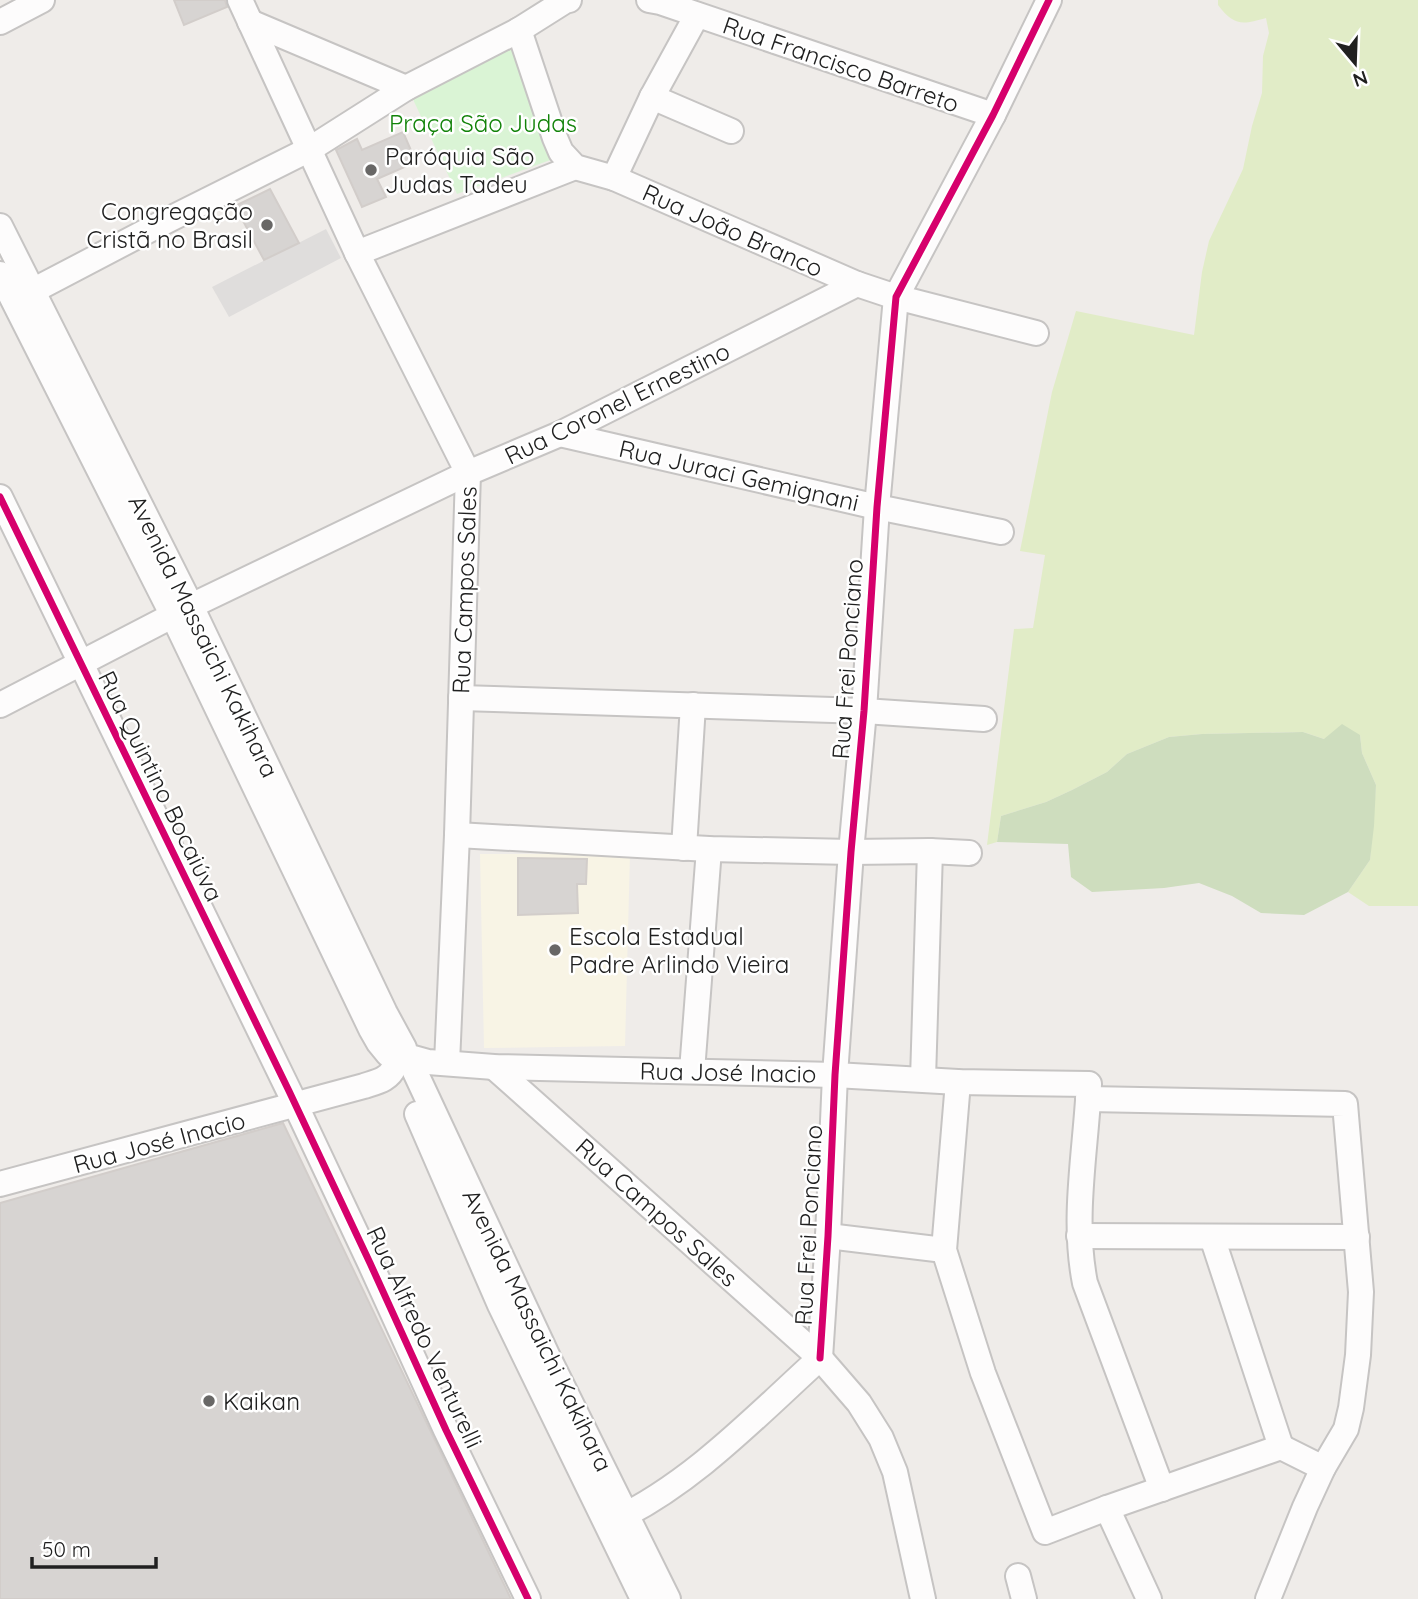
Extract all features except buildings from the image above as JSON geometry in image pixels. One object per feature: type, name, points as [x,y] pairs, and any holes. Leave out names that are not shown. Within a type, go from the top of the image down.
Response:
[{"type":"street","points":[[0,22],[42,0]]},
{"type":"street","points":[[15,300],[310,149],[406,88],[519,30],[566,0]]},
{"type":"street","name":"Rua Francisco Barreto","points":[[649,0],[993,115]]},
{"type":"street","name":"Rua Frei Ponciano","points":[[923,1599],[895,1472],[881,1438],[859,1403],[820,1358],[835,1075],[877,507],[896,297],[993,115],[1049,0]]},
{"type":"street","points":[[245,11],[406,88]]},
{"type":"street","name":"Rua Campos Sales","points":[[245,11],[357,253],[468,473],[447,1063]]},
{"type":"street","points":[[614,178],[652,97],[697,15]]},
{"type":"street","points":[[357,253],[575,167],[561,152],[555,138],[519,30]]},
{"type":"street","points":[[652,97],[731,131]]},
{"type":"street","name":"Rua João Branco","points":[[575,167],[614,178],[857,284],[896,297],[1036,333]]},
{"type":"street","name":"Avenida Massaichi Kakihara","points":[[0,226],[15,300]]},
{"type":"street","name":"Avenida Massaichi Kakihara","points":[[0,274],[182,611],[385,1013],[399,1060],[548,1357],[617,1519],[643,1599]]},
{"type":"street","name":"Rua Coronel Ernestino","points":[[0,705],[182,611],[468,473],[560,434],[857,284]]},
{"type":"street","name":"Rua Juraci Gemignani","points":[[560,434],[877,507],[1002,532]]},
{"type":"street","name":"Rua Quintino Bocaiúva","points":[[0,497],[293,1098]]},
{"type":"street","points":[[461,698],[864,711],[984,719]]},
{"type":"street","points":[[684,848],[694,705]]},
{"type":"street","points":[[457,835],[709,849],[968,853]]},
{"type":"street","points":[[692,1071],[709,849]]},
{"type":"street","points":[[923,1079],[930,851]]},
{"type":"street","name":"Rua José Inacio","points":[[0,1184],[293,1098],[399,1060],[494,1067],[835,1075],[1345,1104],[1357,1237]]},
{"type":"street","name":"Rua Campos Sales","points":[[494,1067],[820,1358]]},
{"type":"street","points":[[958,1082],[944,1250],[983,1373],[1045,1532],[1281,1447]]},
{"type":"street","points":[[1089,1091],[1084,1131],[1079,1237],[1081,1265],[1085,1283],[1161,1489]]},
{"type":"street","name":"Rua José Inacio","points":[[0,1170],[293,1098]]},
{"type":"street","name":"Rua Alfredo Venturelli","points":[[293,1098],[446,1430],[528,1599]]},
{"type":"street","points":[[828,1236],[944,1250]]},
{"type":"street","points":[[1079,1237],[1357,1237],[1362,1292],[1359,1355],[1346,1429],[1323,1468],[1305,1507],[1268,1599]]},
{"type":"street","points":[[1212,1237],[1281,1447],[1323,1468]]},
{"type":"street","points":[[617,1519],[676,1483],[724,1445],[820,1358]]},
{"type":"street","points":[[1107,1508],[1149,1599]]},
{"type":"street","name":"Avenida Massaichi Kakihara","points":[[617,1519],[668,1599]]},
{"type":"shaded area","points":[[326,229],[341,258],[229,317],[212,287]]},
{"type":"shaded area","name":"Escola Estadual Padre Arlindo Vieira","points":[[480,854],[630,854],[625,1046],[484,1048]]},
{"type":"green space","points":[[1218,0],[1418,0],[1418,906],[1369,906],[1348,892],[1370,860],[1376,785],[1362,753],[1360,735],[1324,739],[1303,732],[1169,737],[1127,754],[1107,772],[1072,790],[1046,802],[1001,816],[997,842],[987,845],[1014,629],[1033,628],[1045,555],[1020,551],[1052,392],[1076,311],[1194,335],[1209,241],[1243,169],[1262,93],[1263,56],[1269,33],[1266,18],[1239,22],[1229,17],[1218,5]]},
{"type":"green space","name":"Praça São Judas","points":[[514,44],[553,159],[457,194],[411,95]]},
{"type":"green space","points":[[1342,724],[1360,735],[1362,753],[1376,785],[1370,860],[1348,892],[1304,915],[1261,913],[1232,896],[1199,883],[1092,892],[1071,877],[1068,844],[997,842],[1001,816],[1046,802],[1072,790],[1107,772],[1127,754],[1169,737],[1303,732],[1324,739]]},
{"type":"cycle path","points":[[820,1358],[835,1075],[877,507],[896,297],[993,115],[1049,0]]},
{"type":"cycle path","points":[[0,497],[289,1091],[446,1430],[528,1599]]},
{"type":"place","name":"Paróquia São Judas Tadeu","points":[[371,170]]},
{"type":"place","name":"Congregação Cristã no Brasil","points":[[267,225]]},
{"type":"place","name":"Escola Estadual Padre Arlindo Vieira","points":[[555,950]]},
{"type":"place","name":"Kaikan","points":[[209,1401]]}]
